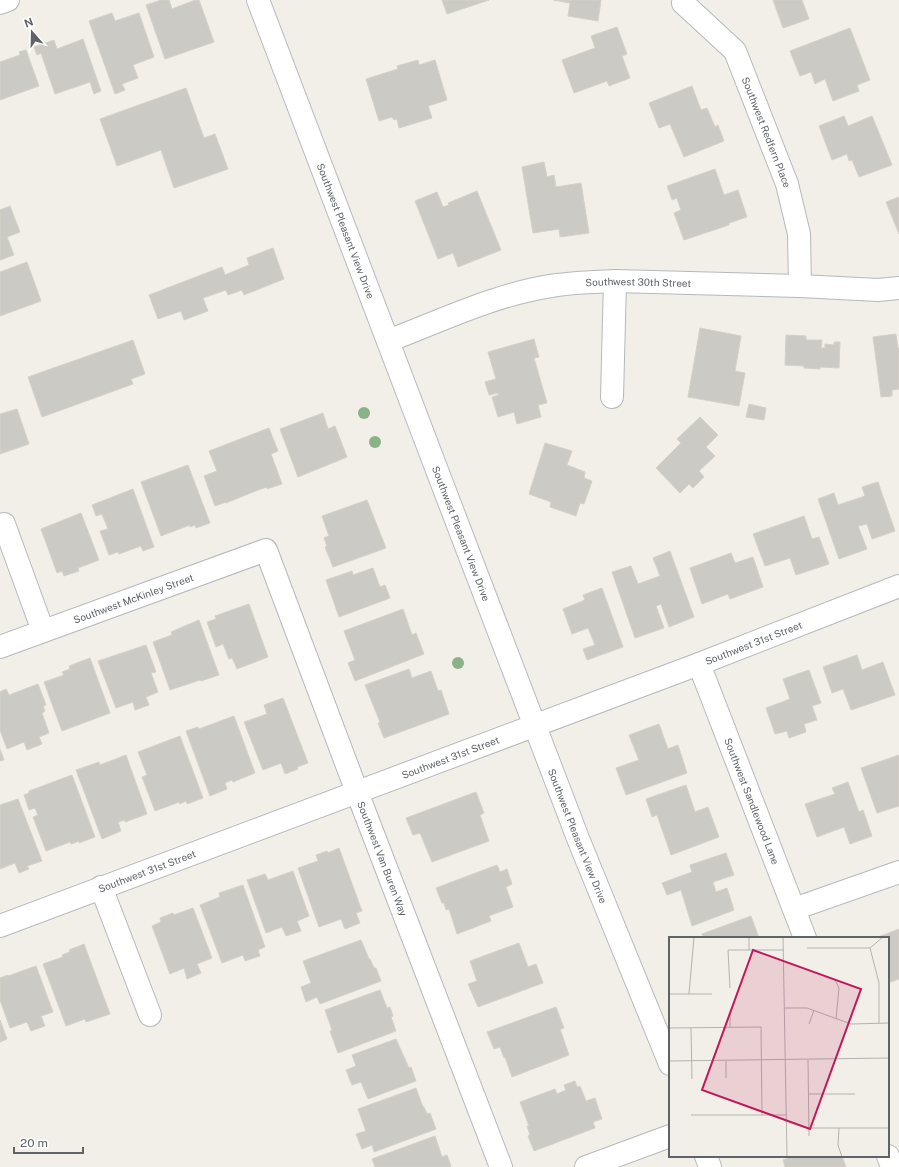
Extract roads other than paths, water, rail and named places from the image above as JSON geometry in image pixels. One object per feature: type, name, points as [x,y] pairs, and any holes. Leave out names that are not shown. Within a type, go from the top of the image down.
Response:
[{"type":"street","points":[[0,3],[8,0]]},
{"type":"street","name":"Southwest Pleasant View Drive","points":[[258,0],[588,864],[669,1062]]},
{"type":"street","name":"Southwest Redfern Place","points":[[683,3],[735,51],[788,184],[799,234],[800,286]]},
{"type":"street","points":[[612,397],[615,281]]},
{"type":"street","name":"Southwest 30th Street","points":[[388,341],[489,302],[523,292],[556,285],[615,281],[800,286],[878,290],[899,288]]},
{"type":"street","points":[[4,524],[43,631]]},
{"type":"street","name":"Southwest McKinley Street","points":[[0,647],[266,550]]},
{"type":"street","name":"Southwest Van Buren Way","points":[[266,550],[501,1167]]},
{"type":"street","name":"Southwest 31st Street","points":[[0,926],[699,664],[899,586]]},
{"type":"street","name":"Southwest Sandlewood Lane","points":[[699,664],[805,937]]},
{"type":"street","points":[[794,909],[899,872]]},
{"type":"street","points":[[101,887],[150,1015]]},
{"type":"street","points":[[586,1167],[669,1136]]},
{"type":"street","points":[[706,1157],[710,1167]]}]
